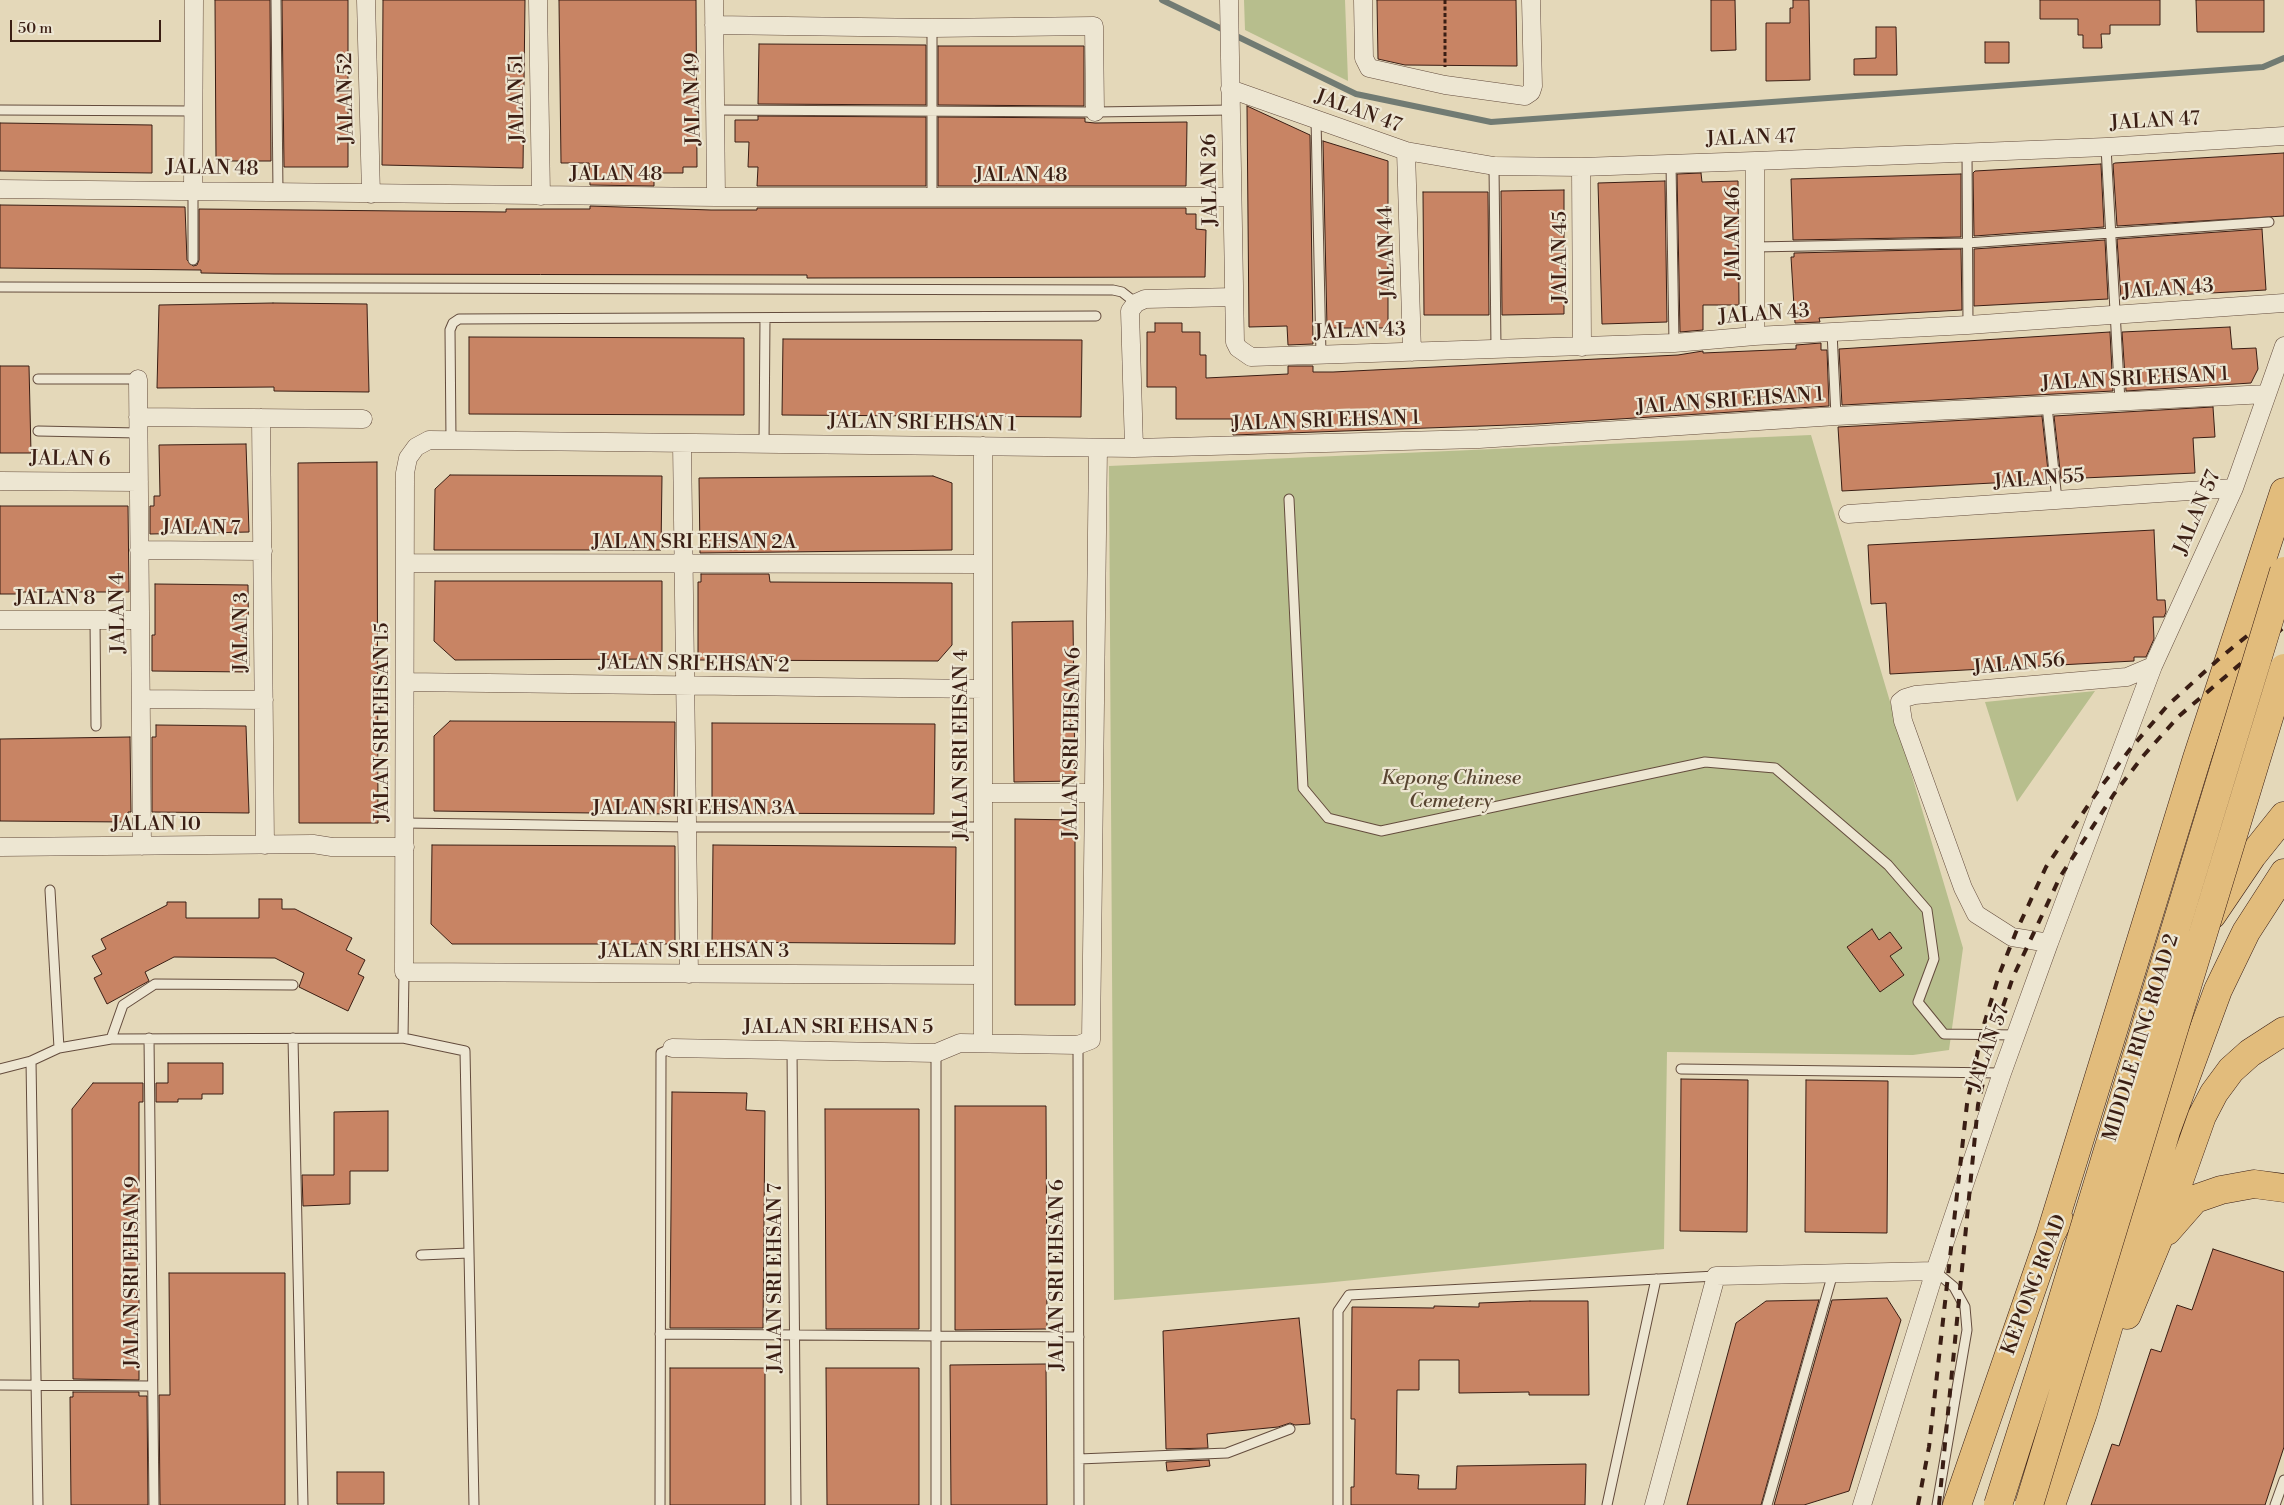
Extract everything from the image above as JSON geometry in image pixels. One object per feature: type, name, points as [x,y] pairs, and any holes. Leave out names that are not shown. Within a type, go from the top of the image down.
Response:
[{"type":"main road","points":[[2050,1236],[2197,758],[2284,492]]},
{"type":"main road","points":[[2284,541],[2284,579]]},
{"type":"main road","name":"MIDDLE RING ROAD 2","points":[[1998,1505],[2043,1364],[2284,571]]},
{"type":"main road","points":[[2197,758],[2224,724],[2256,691],[2284,668]]},
{"type":"main road","name":"MIDDLE RING ROAD 2","points":[[2029,1505],[2284,668]]},
{"type":"main road","name":"KEPONG ROAD","points":[[1957,1505],[2050,1236],[2214,911],[2252,856],[2284,816]]},
{"type":"main road","points":[[2051,1505],[2083,1413],[2166,1131],[2218,990],[2246,932],[2284,873]]},
{"type":"main road","points":[[2083,1413],[2124,1323],[2158,1240],[2202,1116],[2214,1093],[2231,1070],[2250,1053],[2284,1030]]},
{"type":"main road","points":[[2158,1240],[2195,1200],[2221,1190],[2254,1184],[2284,1188]]},
{"type":"street","points":[[194,0],[194,190]]},
{"type":"street","name":"JALAN 52","points":[[366,0],[371,194]]},
{"type":"street","name":"JALAN 51","points":[[538,0],[541,196]]},
{"type":"street","name":"JALAN 49","points":[[714,0],[716,197]]},
{"type":"street","points":[[1362,0],[1364,58],[1369,68],[1446,85],[1525,96],[1531,92],[1533,86],[1531,0]]},
{"type":"street","name":"JALAN 26","points":[[1228,4],[1235,342],[1246,356]]},
{"type":"street","points":[[714,25],[932,28],[1094,26],[1094,112]]},
{"type":"street","name":"JALAN 47","points":[[1230,82],[1316,119],[1406,151],[1494,166],[1671,164],[2106,147],[2284,136]]},
{"type":"street","name":"JALAN 44","points":[[1406,151],[1412,352]]},
{"type":"street","name":"JALAN 46","points":[[1754,336],[1755,160]]},
{"type":"street","name":"JALAN 45","points":[[1581,166],[1582,347]]},
{"type":"street","name":"JALAN 48","points":[[0,189],[194,190],[541,196],[1232,197]]},
{"type":"street","points":[[1134,448],[1130,311],[1136,303],[1145,299],[1234,297]]},
{"type":"street","name":"JALAN 43","points":[[1246,356],[1674,343],[1754,336],[2284,303]]},
{"type":"street","name":"JALAN 57","points":[[1862,1505],[1935,1271],[2002,1073],[2049,943],[2153,666],[2234,488],[2284,346]]},
{"type":"street","name":"JALAN 4","points":[[138,379],[142,846]]},
{"type":"street","name":"JALAN SRI EHSAN 1","points":[[405,473],[408,458],[416,447],[429,440],[1134,448],[1480,439],[1836,416],[2267,394]]},
{"type":"street","points":[[138,425],[261,418],[363,419]]},
{"type":"street","name":"JALAN 3","points":[[261,418],[265,845]]},
{"type":"street","points":[[682,443],[682,564],[688,827],[689,974]]},
{"type":"street","name":"JALAN SRI EHSAN 4","points":[[983,446],[983,1043]]},
{"type":"street","name":"JALAN SRI EHSAN 6","points":[[1085,1042],[1094,793],[1098,448]]},
{"type":"street","name":"JALAN SRI EHSAN 15","points":[[404,972],[405,473]]},
{"type":"street","name":"JALAN 6","points":[[0,481],[138,482]]},
{"type":"street","name":"JALAN 55","points":[[1848,514],[2234,488]]},
{"type":"street","name":"JALAN 7","points":[[139,550],[263,551]]},
{"type":"street","name":"JALAN SRI EHSAN 2A","points":[[405,563],[983,564]]},
{"type":"street","name":"JALAN 8","points":[[0,620],[140,620]]},
{"type":"street","name":"JALAN 56","points":[[2049,943],[2012,937],[1976,914],[1962,888],[1900,712],[1900,702],[1905,698],[1915,695],[2127,677],[2153,666]]},
{"type":"street","name":"JALAN SRI EHSAN 2","points":[[405,682],[983,689]]},
{"type":"street","points":[[141,699],[264,700]]},
{"type":"street","points":[[983,793],[1094,793]]},
{"type":"street","name":"JALAN 10","points":[[0,847],[313,844],[335,836],[404,835]]},
{"type":"street","name":"JALAN SRI EHSAN 3","points":[[404,972],[983,975]]},
{"type":"street","name":"JALAN SRI EHSAN 5","points":[[672,1048],[936,1053],[960,1043],[1085,1042]]},
{"type":"street","points":[[1654,1505],[1716,1276],[1935,1271]]},
{"type":"lane","points":[[276,0],[278,192]]},
{"type":"lane","points":[[932,28],[932,197]]},
{"type":"lane","points":[[0,110],[194,111]]},
{"type":"lane","points":[[715,110],[1094,112],[1231,110]]},
{"type":"lane","points":[[1316,119],[1321,355]]},
{"type":"lane","points":[[2106,147],[2120,402]]},
{"type":"lane","points":[[1967,152],[1968,324]]},
{"type":"lane","points":[[1671,164],[1674,343]]},
{"type":"lane","points":[[1494,166],[1496,349]]},
{"type":"lane","points":[[194,190],[194,260]]},
{"type":"lane","points":[[1755,247],[1967,243],[2269,222]]},
{"type":"lane","points":[[0,286],[1113,290],[1122,292],[1136,303]]},
{"type":"lane","points":[[451,440],[450,330],[453,323],[459,319],[1096,316]]},
{"type":"lane","points":[[764,444],[765,318]]},
{"type":"lane","points":[[1832,332],[1836,416]]},
{"type":"lane","points":[[38,379],[138,379]]},
{"type":"lane","points":[[2047,406],[2057,500]]},
{"type":"lane","points":[[38,432],[138,425]]},
{"type":"lane","points":[[1289,499],[1302,788],[1328,818],[1381,831],[1705,762],[1776,768],[1888,865],[1927,910],[1934,959],[1918,1002],[1944,1034],[2016,1035]]},
{"type":"lane","points":[[95,620],[96,726]]},
{"type":"lane","name":"JALAN SRI EHSAN 3A","points":[[404,835],[688,827],[983,826]]},
{"type":"lane","points":[[50,890],[59,1048]]},
{"type":"lane","points":[[403,1038],[404,972]]},
{"type":"lane","points":[[111,1038],[123,1005],[155,984],[293,985]]},
{"type":"lane","points":[[0,1069],[31,1061],[59,1048],[111,1038],[403,1038],[465,1051],[474,1505]]},
{"type":"lane","name":"JALAN SRI EHSAN 9","points":[[149,1038],[151,1386],[154,1505]]},
{"type":"lane","points":[[293,1038],[303,1505]]},
{"type":"lane","name":"JALAN SRI EHSAN 6","points":[[1080,1505],[1079,1337],[1085,1042]]},
{"type":"lane","points":[[660,1505],[661,1053],[672,1048]]},
{"type":"lane","name":"JALAN SRI EHSAN 7","points":[[792,1050],[796,1505]]},
{"type":"lane","points":[[936,1053],[936,1505]]},
{"type":"lane","points":[[31,1061],[38,1505]]},
{"type":"lane","points":[[1681,1069],[2002,1073]]},
{"type":"lane","points":[[421,1255],[469,1253]]},
{"type":"lane","points":[[1935,1271],[1954,1287],[1965,1308],[1967,1330],[1937,1505]]},
{"type":"lane","points":[[1767,1505],[1833,1273]]},
{"type":"lane","points":[[1338,1505],[1338,1311],[1349,1295],[1716,1276]]},
{"type":"lane","points":[[1607,1505],[1656,1279]]},
{"type":"lane","points":[[660,1334],[1079,1337]]},
{"type":"lane","points":[[0,1386],[151,1386]]},
{"type":"lane","points":[[1079,1459],[1227,1453],[1290,1429]]},
{"type":"lane","points":[[2275,1505],[2284,1480]]},
{"type":"path","points":[[1444,0],[1446,85]]},
{"type":"green space","points":[[1244,0],[1345,0],[1348,81],[1245,30]]},
{"type":"green space","name":"Kepong Chinese Cemetery","points":[[1811,435],[1963,948],[1949,1050],[1913,1055],[1667,1052],[1664,1249],[1324,1283],[1114,1300],[1109,466]]},
{"type":"green space","points":[[2095,691],[2017,802],[1985,702]]},
{"type":"building","points":[[215,0],[270,0],[271,161],[216,161]]},
{"type":"building","points":[[282,0],[348,0],[348,167],[284,167]]},
{"type":"building","points":[[383,0],[525,0],[523,168],[382,165]]},
{"type":"building","points":[[559,0],[696,0],[697,167],[683,167],[683,173],[654,173],[654,186],[590,185],[589,163],[561,163]]},
{"type":"building","points":[[1377,0],[1516,0],[1517,66],[1405,65],[1378,59]]},
{"type":"building","points":[[1711,0],[1735,0],[1736,50],[1711,51]]},
{"type":"building","points":[[1793,0],[1809,0],[1810,80],[1766,81],[1766,23],[1790,23],[1790,8],[1793,8]]},
{"type":"building","points":[[2040,0],[2160,0],[2160,25],[2110,25],[2110,34],[2101,34],[2102,48],[2083,48],[2083,35],[2078,35],[2078,19],[2040,19]]},
{"type":"building","points":[[2196,0],[2264,0],[2264,32],[2197,32]]},
{"type":"building","points":[[1876,27],[1896,27],[1897,75],[1854,75],[1854,59],[1876,58]]},
{"type":"building","points":[[1985,42],[2009,42],[2009,63],[1985,63]]},
{"type":"building","points":[[759,44],[926,45],[926,105],[758,104]]},
{"type":"building","points":[[938,46],[1084,46],[1084,106],[938,105]]},
{"type":"building","points":[[1247,106],[1310,135],[1313,344],[1288,345],[1287,326],[1249,327]]},
{"type":"building","points":[[758,116],[926,117],[926,186],[757,186],[758,167],[748,167],[749,142],[735,142],[735,120],[758,120]]},
{"type":"building","points":[[938,117],[1085,118],[1085,122],[1095,123],[1187,122],[1186,186],[938,186]]},
{"type":"building","points":[[0,123],[152,125],[152,173],[0,171]]},
{"type":"building","points":[[1323,141],[1388,161],[1388,328],[1327,328]]},
{"type":"building","points":[[2284,153],[2284,216],[2117,226],[2113,164],[2115,163]]},
{"type":"building","points":[[2101,164],[2104,227],[1974,236],[1973,173],[1975,171]]},
{"type":"building","points":[[1701,173],[1702,182],[1738,181],[1739,305],[1703,305],[1703,330],[1680,332],[1677,174]]},
{"type":"building","points":[[1961,174],[1961,237],[1793,240],[1791,179]]},
{"type":"building","points":[[1665,181],[1667,322],[1602,324],[1598,183]]},
{"type":"building","points":[[1564,190],[1564,314],[1502,315],[1501,191]]},
{"type":"building","points":[[1423,192],[1488,192],[1489,315],[1424,315]]},
{"type":"building","points":[[0,205],[185,207],[187,260],[193,266],[197,265],[199,260],[199,209],[506,212],[506,209],[590,209],[590,206],[711,210],[757,210],[757,208],[1186,208],[1186,214],[1196,214],[1196,229],[1206,230],[1205,277],[807,278],[807,275],[274,274],[201,273],[201,270],[0,268]]},
{"type":"building","points":[[2262,229],[2266,290],[2121,298],[2117,239]]},
{"type":"building","points":[[2105,240],[2108,299],[1974,306],[1974,249]]},
{"type":"building","points":[[1961,249],[1962,310],[1819,318],[1820,322],[1795,323],[1791,257],[1794,257],[1794,253]]},
{"type":"building","points":[[367,304],[369,392],[274,391],[274,387],[157,388],[159,305]]},
{"type":"building","points":[[1155,323],[1182,323],[1182,332],[1200,332],[1200,355],[1206,355],[1206,378],[1288,374],[1288,366],[1313,366],[1313,372],[1333,372],[1678,355],[1703,351],[1703,353],[1796,349],[1796,345],[1821,343],[1821,350],[1827,350],[1829,406],[1538,424],[1233,435],[1232,419],[1176,419],[1176,387],[1147,387],[1147,332],[1155,332]]},
{"type":"building","points":[[2230,327],[2232,349],[2256,348],[2258,369],[2251,383],[2126,391],[2122,332]]},
{"type":"building","points":[[2110,332],[2113,391],[1842,405],[1839,349]]},
{"type":"building","points":[[469,337],[744,338],[744,415],[469,414]]},
{"type":"building","points":[[783,339],[1082,340],[1081,417],[782,415]]},
{"type":"building","points":[[0,366],[29,366],[31,453],[0,453]]},
{"type":"building","points":[[2213,407],[2215,437],[2193,438],[2195,473],[2061,479],[2054,416]]},
{"type":"building","points":[[2042,416],[2049,480],[1842,491],[1838,427]]},
{"type":"building","points":[[246,444],[249,532],[150,534],[150,506],[154,506],[154,496],[160,496],[159,445]]},
{"type":"building","points":[[377,462],[378,823],[299,823],[298,463]]},
{"type":"building","points":[[450,475],[662,476],[661,550],[434,550],[435,489]]},
{"type":"building","points":[[933,476],[952,483],[952,550],[700,553],[699,478]]},
{"type":"building","points":[[0,506],[128,506],[129,592],[18,592],[18,594],[0,594]]},
{"type":"building","points":[[2154,530],[2157,600],[2165,600],[2166,612],[2164,617],[2153,617],[2154,639],[2146,657],[2134,657],[2134,661],[1890,674],[1886,603],[1871,604],[1868,545]]},
{"type":"building","points":[[701,574],[769,574],[770,582],[952,583],[952,645],[938,661],[698,660],[698,582],[701,582]]},
{"type":"building","points":[[435,581],[662,581],[662,659],[455,660],[434,641]]},
{"type":"building","points":[[155,584],[248,585],[249,672],[152,671],[152,635],[155,635]]},
{"type":"building","points":[[1073,621],[1075,781],[1014,782],[1012,622]]},
{"type":"building","points":[[450,721],[675,722],[674,814],[434,811],[434,736]]},
{"type":"building","points":[[712,723],[935,724],[934,814],[712,813]]},
{"type":"building","points":[[156,725],[246,726],[249,813],[152,812],[152,737],[156,737]]},
{"type":"building","points":[[130,737],[131,812],[128,812],[128,822],[0,821],[0,739]]},
{"type":"building","points":[[1015,819],[1075,820],[1075,1005],[1015,1005]]},
{"type":"building","points":[[432,845],[675,846],[675,944],[452,944],[431,924]]},
{"type":"building","points":[[713,845],[956,847],[955,944],[712,942]]},
{"type":"building","points":[[259,899],[282,899],[282,909],[295,909],[352,938],[346,950],[365,960],[358,974],[364,977],[348,1011],[299,987],[304,973],[275,958],[174,957],[145,972],[149,981],[107,1004],[94,978],[102,974],[92,956],[106,949],[101,939],[167,905],[167,902],[186,902],[186,918],[259,918]]},
{"type":"building","points":[[1872,929],[1879,940],[1890,932],[1902,948],[1890,956],[1904,975],[1880,992],[1847,947]]},
{"type":"building","points":[[168,1063],[223,1063],[223,1094],[202,1094],[202,1099],[178,1099],[178,1102],[156,1102],[156,1083],[168,1083]]},
{"type":"building","points":[[1681,1079],[1748,1080],[1747,1232],[1680,1231]]},
{"type":"building","points":[[1806,1080],[1888,1081],[1887,1233],[1805,1232]]},
{"type":"building","points":[[93,1083],[143,1083],[143,1102],[139,1102],[139,1380],[73,1379],[72,1109]]},
{"type":"building","points":[[672,1092],[747,1093],[746,1110],[765,1111],[763,1328],[670,1328]]},
{"type":"building","points":[[955,1106],[1046,1106],[1047,1329],[955,1330]]},
{"type":"building","points":[[825,1109],[919,1109],[919,1329],[826,1329]]},
{"type":"building","points":[[388,1111],[388,1171],[350,1171],[350,1204],[303,1206],[302,1175],[334,1175],[334,1112]]},
{"type":"building","points":[[2213,1249],[2284,1272],[2284,1447],[2265,1505],[2091,1505],[2112,1444],[2119,1446],[2151,1349],[2161,1352],[2177,1305],[2192,1310]]},
{"type":"building","points":[[169,1273],[285,1273],[285,1505],[160,1505],[159,1395],[170,1395]]},
{"type":"building","points":[[1887,1298],[1901,1320],[1849,1491],[1804,1505],[1774,1505],[1832,1300]]},
{"type":"building","points":[[1819,1300],[1761,1505],[1687,1505],[1736,1323],[1766,1301]]},
{"type":"building","points":[[1588,1301],[1589,1395],[1529,1395],[1529,1392],[1459,1393],[1459,1360],[1419,1360],[1419,1390],[1397,1390],[1396,1474],[1419,1475],[1418,1489],[1456,1489],[1457,1466],[1586,1464],[1585,1505],[1351,1505],[1351,1487],[1354,1487],[1355,1419],[1351,1419],[1352,1307],[1479,1307],[1479,1303]]},
{"type":"building","points":[[1299,1318],[1310,1424],[1295,1425],[1290,1423],[1278,1427],[1207,1434],[1208,1448],[1166,1449],[1163,1331]]},
{"type":"building","points":[[1046,1364],[1047,1505],[951,1505],[950,1365]]},
{"type":"building","points":[[670,1368],[765,1368],[765,1505],[670,1505]]},
{"type":"building","points":[[826,1368],[919,1368],[919,1505],[827,1505]]},
{"type":"building","points":[[73,1392],[139,1392],[139,1396],[147,1396],[148,1505],[71,1505],[70,1397],[73,1397]]},
{"type":"building","points":[[1209,1460],[1210,1466],[1167,1471],[1166,1462]]},
{"type":"building","points":[[337,1472],[384,1472],[384,1504],[337,1504]]},
{"type":"waterway","points":[[1162,0],[1356,94],[1491,122],[2263,67],[2284,58]]},
{"type":"railway","points":[[1918,1505],[1929,1447],[1967,1104],[1982,1031],[1999,975],[2016,932],[2046,867],[2100,788],[2131,748],[2168,705],[2221,657],[2284,606]]},
{"type":"railway","points":[[1939,1505],[1978,1105],[1995,1030],[2013,977],[2060,877],[2114,794],[2144,755],[2179,716],[2284,627]]}]
